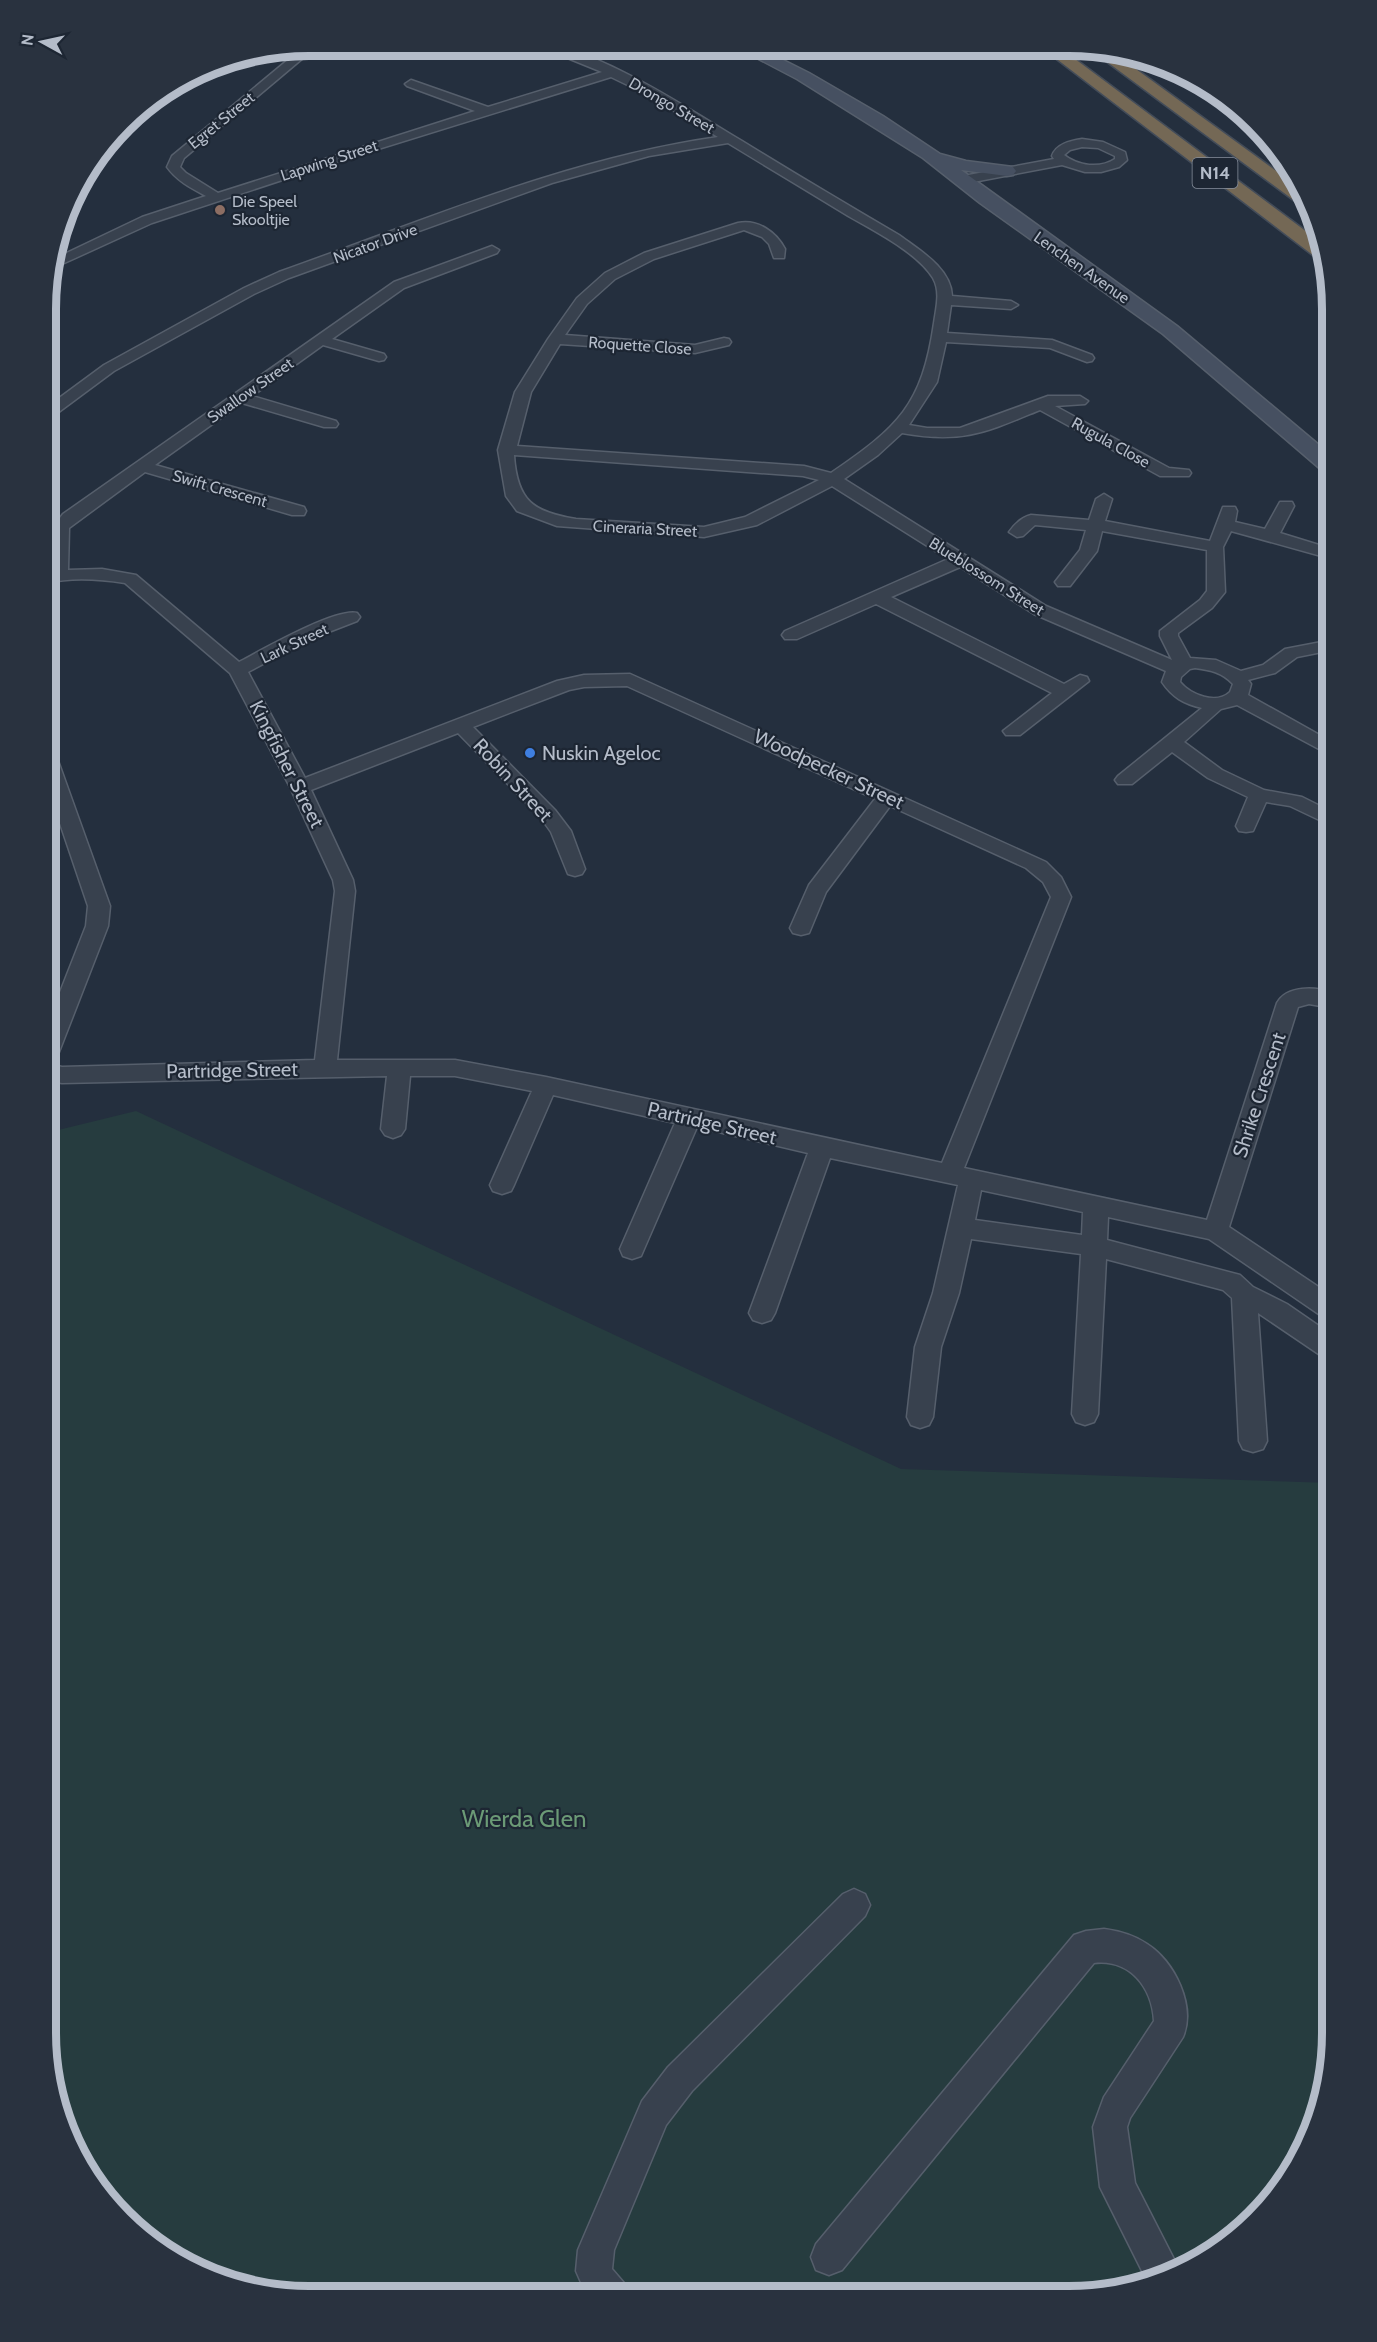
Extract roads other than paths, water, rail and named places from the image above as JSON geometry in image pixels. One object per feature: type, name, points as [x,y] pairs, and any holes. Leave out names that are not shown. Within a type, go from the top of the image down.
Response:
[{"type":"highway","name":"N14","points":[[1061,56],[1314,247]]},
{"type":"highway","name":"N14","points":[[1112,59],[1292,191]]},
{"type":"main road","name":"Lenchen Avenue","points":[[748,56],[818,87]]},
{"type":"main road","name":"Lenchen Avenue","points":[[764,56],[877,120],[929,154],[1170,330],[1322,459]]},
{"type":"main road","points":[[929,154],[964,166],[1007,171]]},
{"type":"street","name":"Egret Street","points":[[216,196],[181,176],[173,167],[174,162],[191,144],[302,56]]},
{"type":"street","name":"Drongo Street","points":[[571,56],[614,72],[731,140]]},
{"type":"street","name":"Lapwing Street","points":[[60,261],[141,222],[216,196],[614,72]]},
{"type":"street","points":[[411,84],[487,111]]},
{"type":"street","name":"Cineraria Street","points":[[731,140],[894,238],[924,261],[940,278],[944,300],[936,360],[929,382],[917,404],[899,428],[872,452],[833,479],[751,521],[704,532],[576,524],[557,521],[523,507],[514,496],[506,458],[506,450],[522,392],[582,301],[610,276],[672,246],[748,225],[755,227],[774,241],[778,246],[779,255]]},
{"type":"street","name":"Nicator Drive","points":[[56,407],[109,368],[249,291],[285,275],[509,195],[627,158],[731,140]]},
{"type":"street","points":[[963,180],[1063,161]]},
{"type":"street","name":"Swallow Street","points":[[56,562],[64,523],[142,466],[404,283],[492,250]]},
{"type":"street","points":[[944,300],[1011,305]]},
{"type":"street","points":[[939,335],[1038,339],[1053,333]]},
{"type":"street","points":[[939,335],[1053,344],[1087,358]]},
{"type":"street","name":"Roquette Close","points":[[555,339],[695,349],[724,342]]},
{"type":"street","points":[[320,340],[379,357]]},
{"type":"street","points":[[240,397],[330,424]]},
{"type":"street","name":"Rugula Close","points":[[899,428],[927,434],[960,433],[978,429],[1053,400],[1080,401]]},
{"type":"street","name":"Rugula Close","points":[[1041,404],[1166,472],[1183,473]]},
{"type":"street","name":"Blueblossom Street","points":[[506,450],[804,471],[833,479],[1040,610],[1180,667],[1208,663],[1230,671],[1238,677]]},
{"type":"street","name":"Swift Crescent","points":[[142,466],[298,511]]},
{"type":"street","points":[[804,471],[810,490]]},
{"type":"street","points":[[1064,582],[1088,550],[1104,499]]},
{"type":"street","points":[[1270,535],[1286,506]]},
{"type":"street","points":[[1216,704],[1192,700],[1175,689],[1171,682],[1172,675],[1180,667],[1169,632],[1206,604],[1216,592],[1215,547],[1228,518],[1270,535],[1322,551]]},
{"type":"street","points":[[1017,532],[1034,520],[1122,528],[1215,547]]},
{"type":"street","points":[[791,635],[961,560]]},
{"type":"street","name":"Kingfisher Street","points":[[56,576],[102,574],[130,579],[238,670],[300,787],[339,868],[345,891],[325,1068]]},
{"type":"street","points":[[876,597],[1072,687],[1013,731]]},
{"type":"street","name":"Lark Street","points":[[238,670],[302,636],[351,617]]},
{"type":"street","points":[[1125,780],[1216,704],[1237,697],[1242,684],[1238,677],[1269,669],[1291,653],[1322,647]]},
{"type":"street","name":"Woodpecker Street","points":[[300,787],[564,685],[584,681],[630,680],[1033,863],[1055,882],[1060,897],[961,1176],[962,1228],[946,1293],[928,1347],[920,1417]]},
{"type":"street","points":[[1237,697],[1322,744]]},
{"type":"street","name":"Robin Street","points":[[462,726],[548,814],[561,831],[575,869]]},
{"type":"street","points":[[1171,742],[1215,774],[1259,795],[1288,799],[1322,815]]},
{"type":"street","points":[[56,784],[99,906],[97,926],[56,1031]]},
{"type":"street","points":[[1246,826],[1259,795]]},
{"type":"street","points":[[801,928],[816,890],[887,796]]},
{"type":"street","name":"Shrike Crescent","points":[[1216,1231],[1288,1003],[1299,996],[1310,995],[1322,998]]},
{"type":"street","points":[[393,1129],[400,1067]]},
{"type":"street","name":"Partridge Street","points":[[56,1076],[325,1068],[455,1068],[546,1085],[822,1147],[1216,1231],[1322,1303]]},
{"type":"street","points":[[502,1185],[546,1085]]},
{"type":"street","points":[[632,1249],[689,1118]]},
{"type":"street","points":[[762,1312],[822,1147]]},
{"type":"street","points":[[1084,1414],[1096,1205]]},
{"type":"street","points":[[962,1228],[1094,1246],[1227,1280],[1244,1294],[1278,1311],[1322,1342]]},
{"type":"street","points":[[1244,1294],[1252,1442]]},
{"type":"street","points":[[603,2286],[595,2277],[593,2268],[596,2250],[654,2114],[680,2079],[854,1905]]},
{"type":"street","points":[[829,2257],[1086,1947],[1098,1944],[1128,1950],[1143,1959],[1162,1984],[1172,2011],[1171,2025],[1116,2109],[1110,2127],[1118,2187],[1160,2269]]},
{"type":"place","name":"Die Speel Skooltjie","points":[[220,210]]},
{"type":"place","name":"Nuskin Ageloc","points":[[530,753]]},
{"type":"park label","name":"Wierda Glen","points":[[524,1819]]}]
